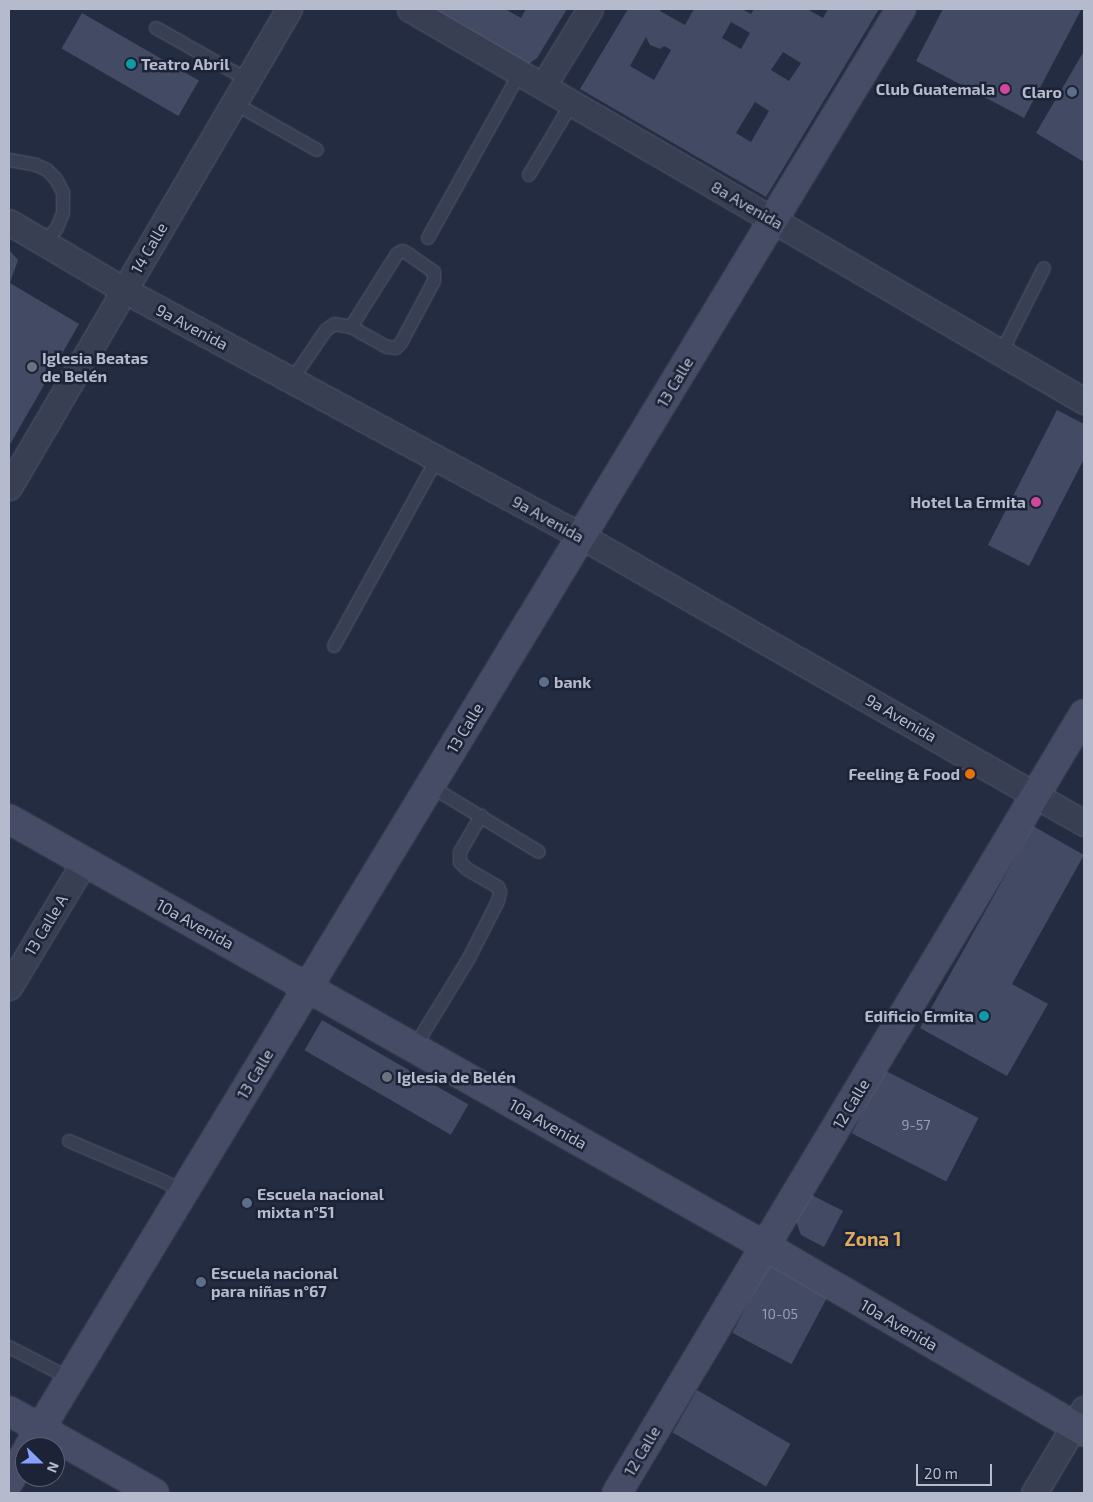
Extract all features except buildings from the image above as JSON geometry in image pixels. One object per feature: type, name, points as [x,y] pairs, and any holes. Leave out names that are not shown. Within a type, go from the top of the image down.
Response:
[{"type":"street","name":"14 Calle","points":[[9,487],[289,9]]},
{"type":"street","name":"8a Avenida","points":[[410,9],[1084,401]]},
{"type":"street","points":[[543,86],[590,9]]},
{"type":"street","name":"13 Calle","points":[[35,1437],[900,9]]},
{"type":"street","name":"9a Avenida","points":[[9,222],[124,290],[581,536],[1084,823]]},
{"type":"street","name":"12 Calle","points":[[617,1493],[1084,714]]},
{"type":"street","name":"10a Avenida","points":[[9,819],[1081,1423]]},
{"type":"street","name":"13 Calle A","points":[[9,987],[84,862]]},
{"type":"street","points":[[9,1411],[33,1437]]},
{"type":"street","points":[[1034,1493],[1081,1423]]},
{"type":"street","points":[[65,1452],[154,1493]]},
{"type":"lane","points":[[156,28],[248,80]]},
{"type":"lane","points":[[428,238],[520,73]]},
{"type":"lane","points":[[234,103],[317,150]]},
{"type":"lane","points":[[529,175],[572,103]]},
{"type":"lane","points":[[9,160],[36,165],[47,170],[56,179],[63,193],[63,212],[57,228],[44,243]]},
{"type":"lane","points":[[292,380],[326,330],[335,324],[350,327],[387,347],[396,348],[401,343],[434,280],[434,272],[402,251],[397,254],[350,327]]},
{"type":"lane","points":[[1002,353],[1044,268]]},
{"type":"lane","points":[[334,646],[437,459]]},
{"type":"lane","points":[[430,786],[539,852]]},
{"type":"lane","points":[[414,1048],[468,960],[498,901],[500,892],[498,887],[467,869],[460,862],[460,852],[481,816]]},
{"type":"lane","points":[[69,1141],[183,1191]]},
{"type":"lane","points":[[9,1347],[69,1378]]},
{"type":"place","name":"Teatro Abril","points":[[131,64]]},
{"type":"place","name":"Club Guatemala","points":[[1005,89]]},
{"type":"place","name":"Claro","points":[[1072,92]]},
{"type":"place","name":"Iglesia Beatas de Belén","points":[[32,367]]},
{"type":"place","name":"Hotel La Ermita","points":[[1036,502]]},
{"type":"place","name":"bank","points":[[544,682]]},
{"type":"place","name":"Feeling & Food","points":[[970,774]]},
{"type":"place","name":"Edificio Ermita","points":[[984,1016]]},
{"type":"place","name":"Iglesia de Belén","points":[[387,1077]]},
{"type":"place","name":"Escuela nacional mixta n°51","points":[[247,1203]]},
{"type":"place","name":"Escuela nacional para niñas n°67","points":[[201,1282]]},
{"type":"district","name":"Zona 1","points":[[873,1239]]}]
